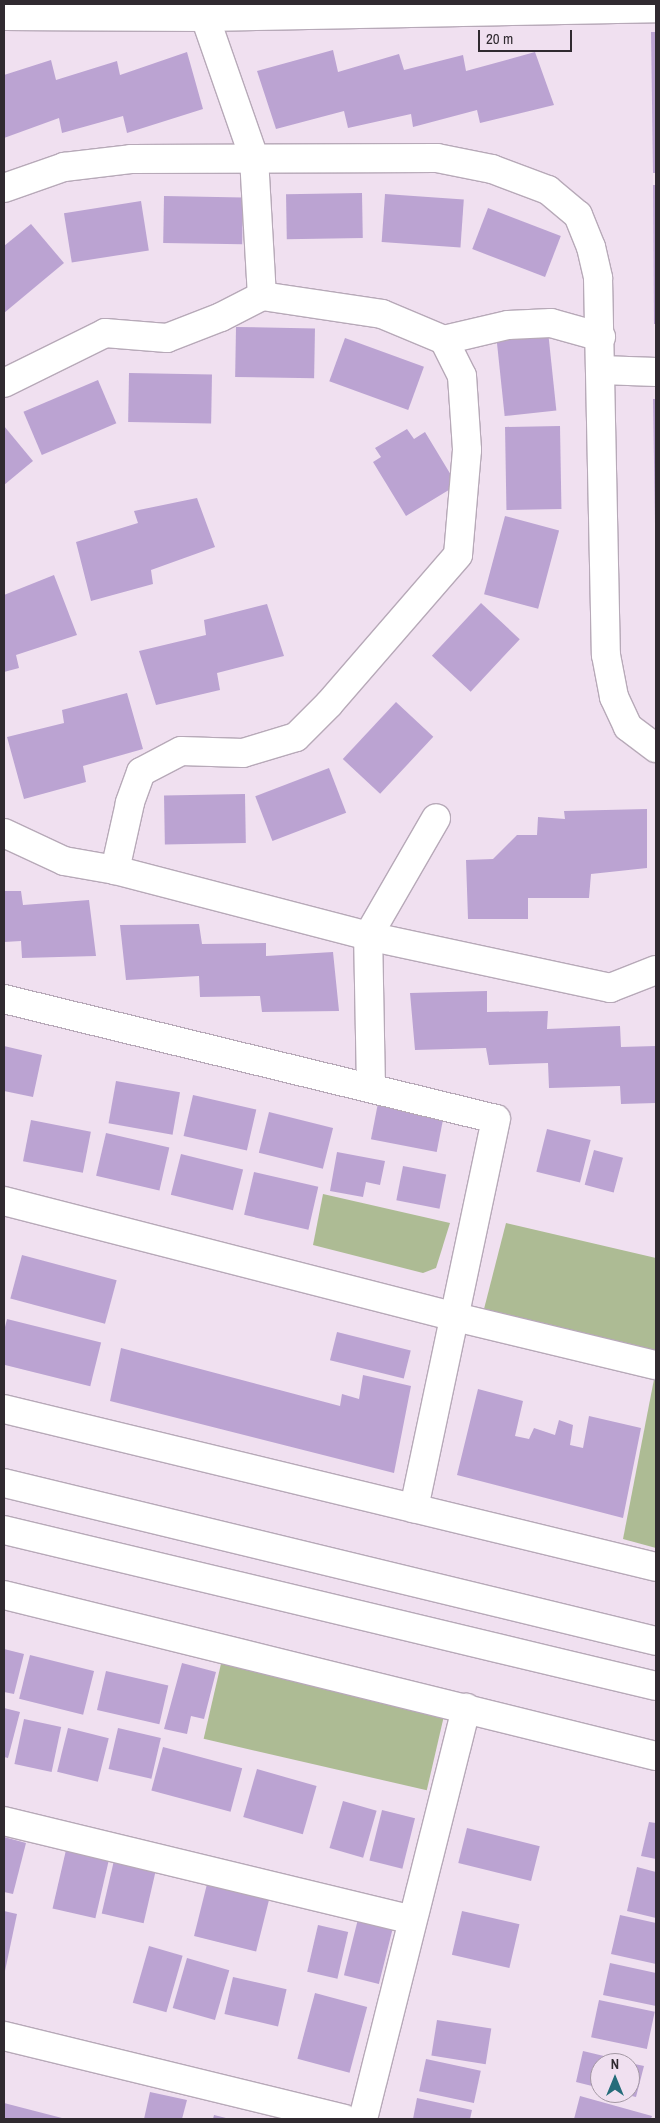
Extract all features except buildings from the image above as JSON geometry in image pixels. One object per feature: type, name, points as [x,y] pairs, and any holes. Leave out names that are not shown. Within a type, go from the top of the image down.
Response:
[{"type":"street","points":[[4,16],[81,9],[205,18],[656,8]]},
{"type":"street","points":[[205,18],[254,158],[262,296]]},
{"type":"street","points":[[4,188],[64,167],[131,159],[437,158],[492,169],[548,190],[578,215],[591,247],[598,278],[606,654],[614,697],[628,727],[656,748]]},
{"type":"street","points":[[4,383],[105,333],[167,338],[221,317],[262,296],[382,314],[444,340],[508,324],[551,323],[600,336]]},
{"type":"street","points":[[114,870],[130,803],[141,772],[181,751],[243,753],[296,736],[329,704],[458,555],[466,450],[462,376],[444,340]]},
{"type":"street","points":[[601,370],[656,372]]},
{"type":"street","points":[[370,1088],[368,936],[436,818]]},
{"type":"street","points":[[4,833],[64,861],[114,870],[368,936],[610,988],[656,970]]},
{"type":"street","points":[[4,999],[496,1119],[414,1508]]},
{"type":"street","points":[[4,1201],[455,1317],[655,1365]]},
{"type":"street","points":[[4,1409],[656,1567]]},
{"type":"street","points":[[4,1483],[656,1640]]},
{"type":"street","points":[[4,1530],[656,1686]]},
{"type":"street","points":[[4,1595],[656,1756]]},
{"type":"street","points":[[363,2119],[466,1708]]},
{"type":"street","points":[[4,1821],[412,1920]]},
{"type":"street","points":[[4,2036],[344,2119]]},
{"type":"green space","points":[[323,1194],[450,1223],[436,1268],[423,1273],[313,1245]]},
{"type":"green space","points":[[506,1223],[656,1258],[656,1354],[484,1309]]},
{"type":"green space","points":[[656,1369],[656,1548],[623,1539]]},
{"type":"green space","points":[[223,1655],[446,1707],[427,1790],[204,1739]]}]
